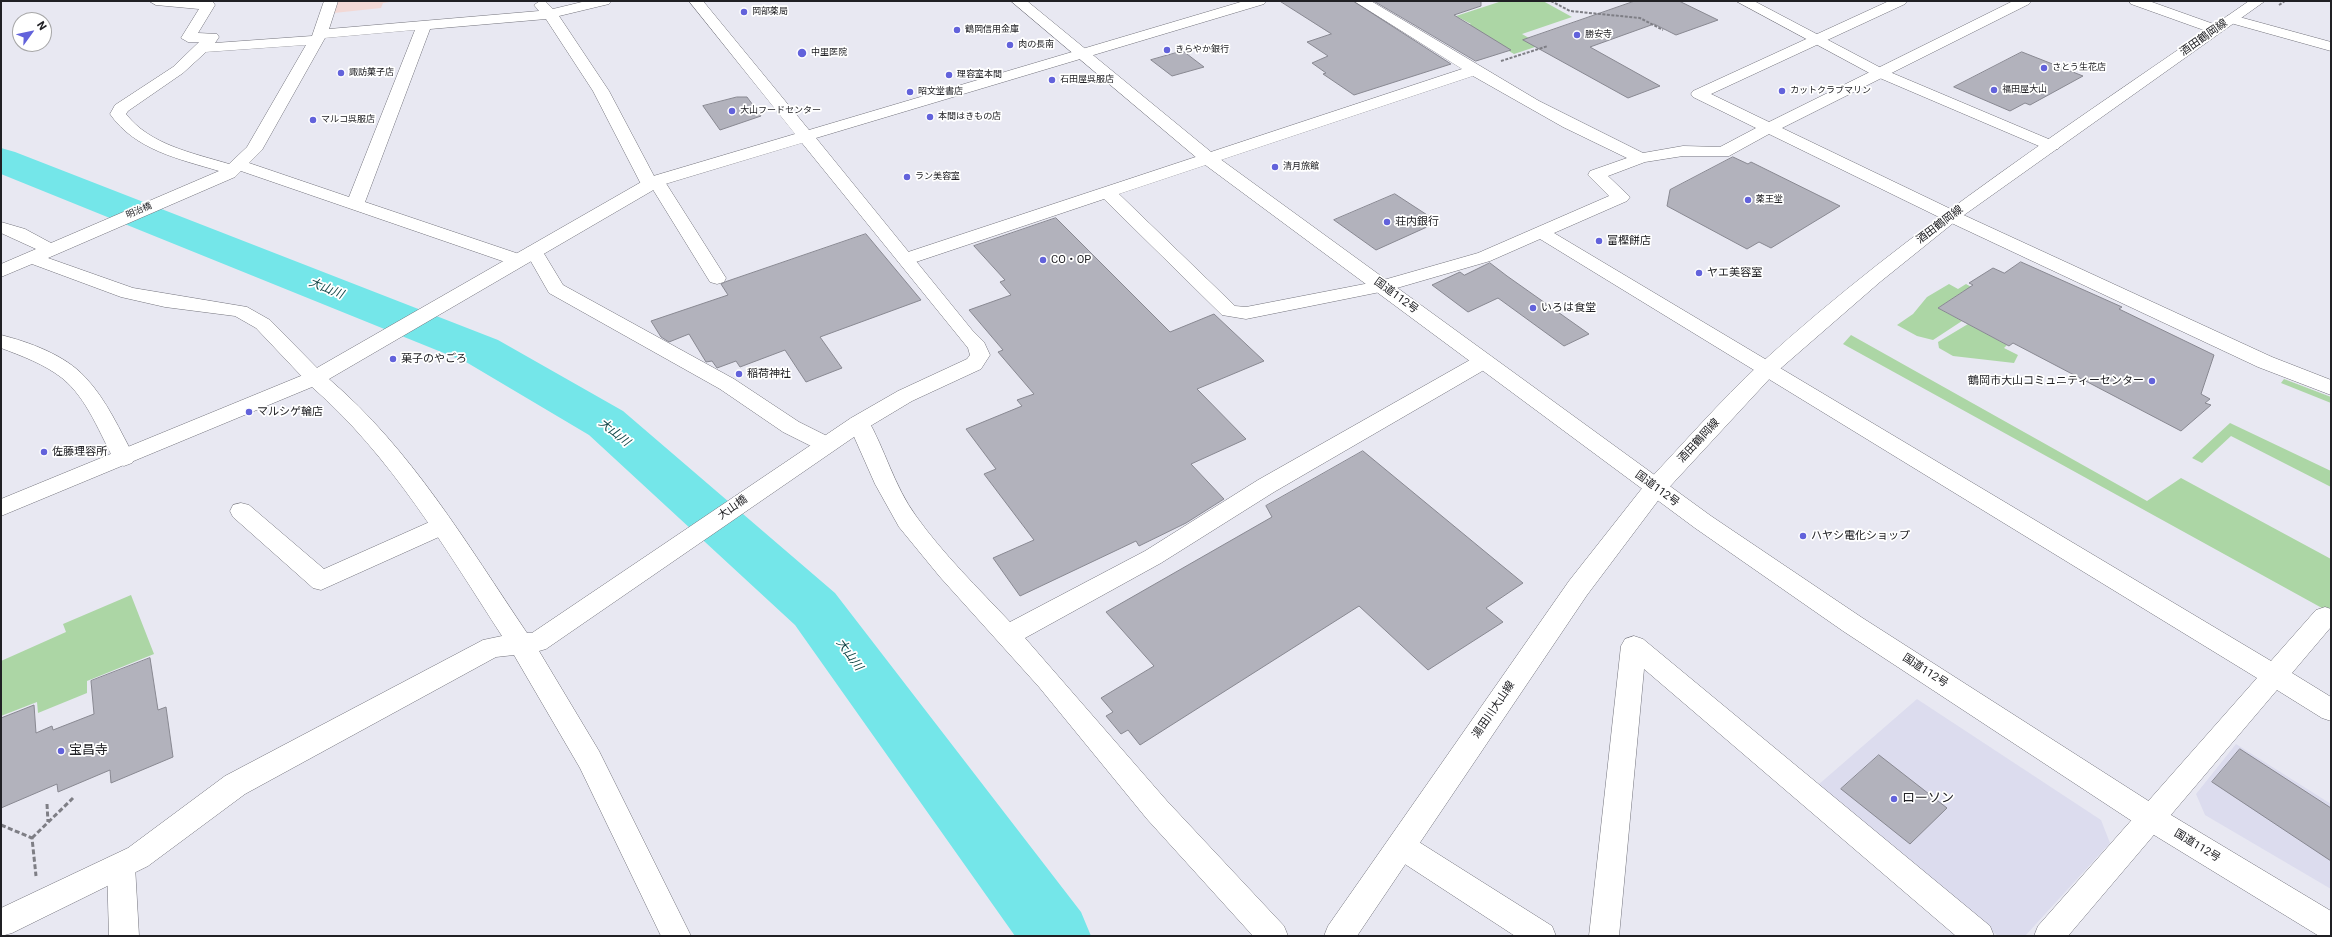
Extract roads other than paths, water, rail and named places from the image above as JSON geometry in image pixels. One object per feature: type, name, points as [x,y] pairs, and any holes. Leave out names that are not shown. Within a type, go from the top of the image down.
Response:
[{"type":"main road","points":[[156,1],[208,5],[188,38],[212,37],[178,70],[121,108],[118,114],[121,119],[143,138],[164,148],[355,205],[519,259],[556,289],[720,380],[820,448]]},
{"type":"main road","name":"明治橋","points":[[1,271],[233,169],[254,150],[318,37],[331,1]]},
{"type":"main road","points":[[537,1],[550,14],[601,91],[652,183],[717,278]]},
{"type":"main road","points":[[202,48],[424,25],[550,14],[604,1]]},
{"type":"main road","points":[[696,1],[906,260],[1210,160],[1474,70]]},
{"type":"main road","name":"国道112号","points":[[1018,1],[1210,160],[1383,286],[1655,488],[1846,619],[2151,818],[2331,927]]},
{"type":"main road","points":[[1,508],[315,378],[359,354],[519,259],[652,183],[1259,1]]},
{"type":"main road","points":[[1361,1],[1474,70],[1591,136],[1641,158]]},
{"type":"main road","points":[[1743,1],[1815,40],[1880,72],[2052,146]]},
{"type":"main road","points":[[1900,1],[1699,94],[1951,216],[2264,362],[2331,388]]},
{"type":"main road","points":[[1108,193],[1229,310],[1246,313],[1383,286],[1484,257],[1542,233],[1621,197],[1596,175],[1641,158],[1683,150],[1724,152],[1880,72],[2024,1]]},
{"type":"main road","points":[[2136,1],[2217,30]]},
{"type":"main road","name":"酒田鶴岡線","points":[[1655,488],[1766,370],[1873,278],[1951,216],[2258,1]]},
{"type":"main road","points":[[2232,19],[2331,46]]},
{"type":"main road","points":[[355,205],[424,25]]},
{"type":"main road","points":[[1,227],[19,233],[50,250]]},
{"type":"main road","points":[[1542,233],[1766,370],[2331,710]]},
{"type":"main road","points":[[32,258],[128,293],[164,301],[240,311],[263,324],[315,378],[347,406],[382,442],[442,526],[520,644],[576,735],[676,936]]},
{"type":"main road","name":"大山橋","points":[[1,923],[138,857],[235,785],[492,647],[537,642],[820,448],[859,423],[905,396],[974,364],[980,355],[977,346],[965,334],[906,260]]},
{"type":"main road","points":[[1,341],[44,358],[71,374],[89,396],[124,458]]},
{"type":"main road","points":[[1007,636],[1154,557],[1266,486],[1484,361]]},
{"type":"main road","points":[[859,423],[886,484],[907,521],[1007,636],[1048,680],[1157,810],[1273,936]]},
{"type":"main road","name":"湯田川大山線","points":[[1339,936],[1578,588],[1655,488]]},
{"type":"main road","points":[[241,511],[321,581],[442,526]]},
{"type":"main road","points":[[2049,936],[2325,617]]},
{"type":"main road","points":[[1604,936],[1634,646],[1979,936]]},
{"type":"main road","points":[[1400,846],[1541,936]]},
{"type":"main road","points":[[121,866],[124,936]]},
{"type":"waterway","name":"大山川","points":[[1,160],[482,351],[606,423],[815,609],[1056,936]]},
{"type":"place","name":"岡部薬局","points":[[744,12]]},
{"type":"place","name":"鶴岡信用金庫","points":[[957,30]]},
{"type":"place","name":"勝安寺","points":[[1577,35]]},
{"type":"place","name":"肉の長南","points":[[1010,45]]},
{"type":"place","name":"きらやか銀行","points":[[1167,50]]},
{"type":"place","name":"中里医院","points":[[802,53]]},
{"type":"place","name":"さとう生花店","points":[[2044,68]]},
{"type":"place","name":"諏訪菓子店","points":[[341,73]]},
{"type":"place","name":"理容室本間","points":[[949,75]]},
{"type":"place","name":"石田屋呉服店","points":[[1052,80]]},
{"type":"place","name":"福田屋大山","points":[[1994,90]]},
{"type":"place","name":"カットクラブマリン","points":[[1782,91]]},
{"type":"place","name":"昭文堂書店","points":[[910,92]]},
{"type":"place","name":"大山フードセンター","points":[[732,111]]},
{"type":"place","name":"本間はきもの店","points":[[930,117]]},
{"type":"place","name":"マルコ呉服店","points":[[313,120]]},
{"type":"place","name":"清月旅館","points":[[1275,167]]},
{"type":"place","name":"ラン美容室","points":[[907,177]]},
{"type":"place","name":"薬王堂","points":[[1748,200]]},
{"type":"place","name":"荘内銀行","points":[[1387,222]]},
{"type":"place","name":"富樫餅店","points":[[1599,241]]},
{"type":"place","name":"CO・OP","points":[[1043,260]]},
{"type":"place","name":"ヤエ美容室","points":[[1699,273]]},
{"type":"place","name":"いろは食堂","points":[[1533,308]]},
{"type":"place","name":"菓子のやごろ","points":[[393,359]]},
{"type":"place","name":"稲荷神社","points":[[739,374]]},
{"type":"place","name":"鶴岡市大山コミュニティーセンター","points":[[2152,381]]},
{"type":"place","name":"マルシゲ輪店","points":[[249,412]]},
{"type":"place","name":"佐藤理容所","points":[[44,452]]},
{"type":"place","name":"ハヤシ電化ショップ","points":[[1803,536]]},
{"type":"place","name":"宝昌寺","points":[[61,751]]},
{"type":"place","name":"ローソン","points":[[1894,799]]}]
